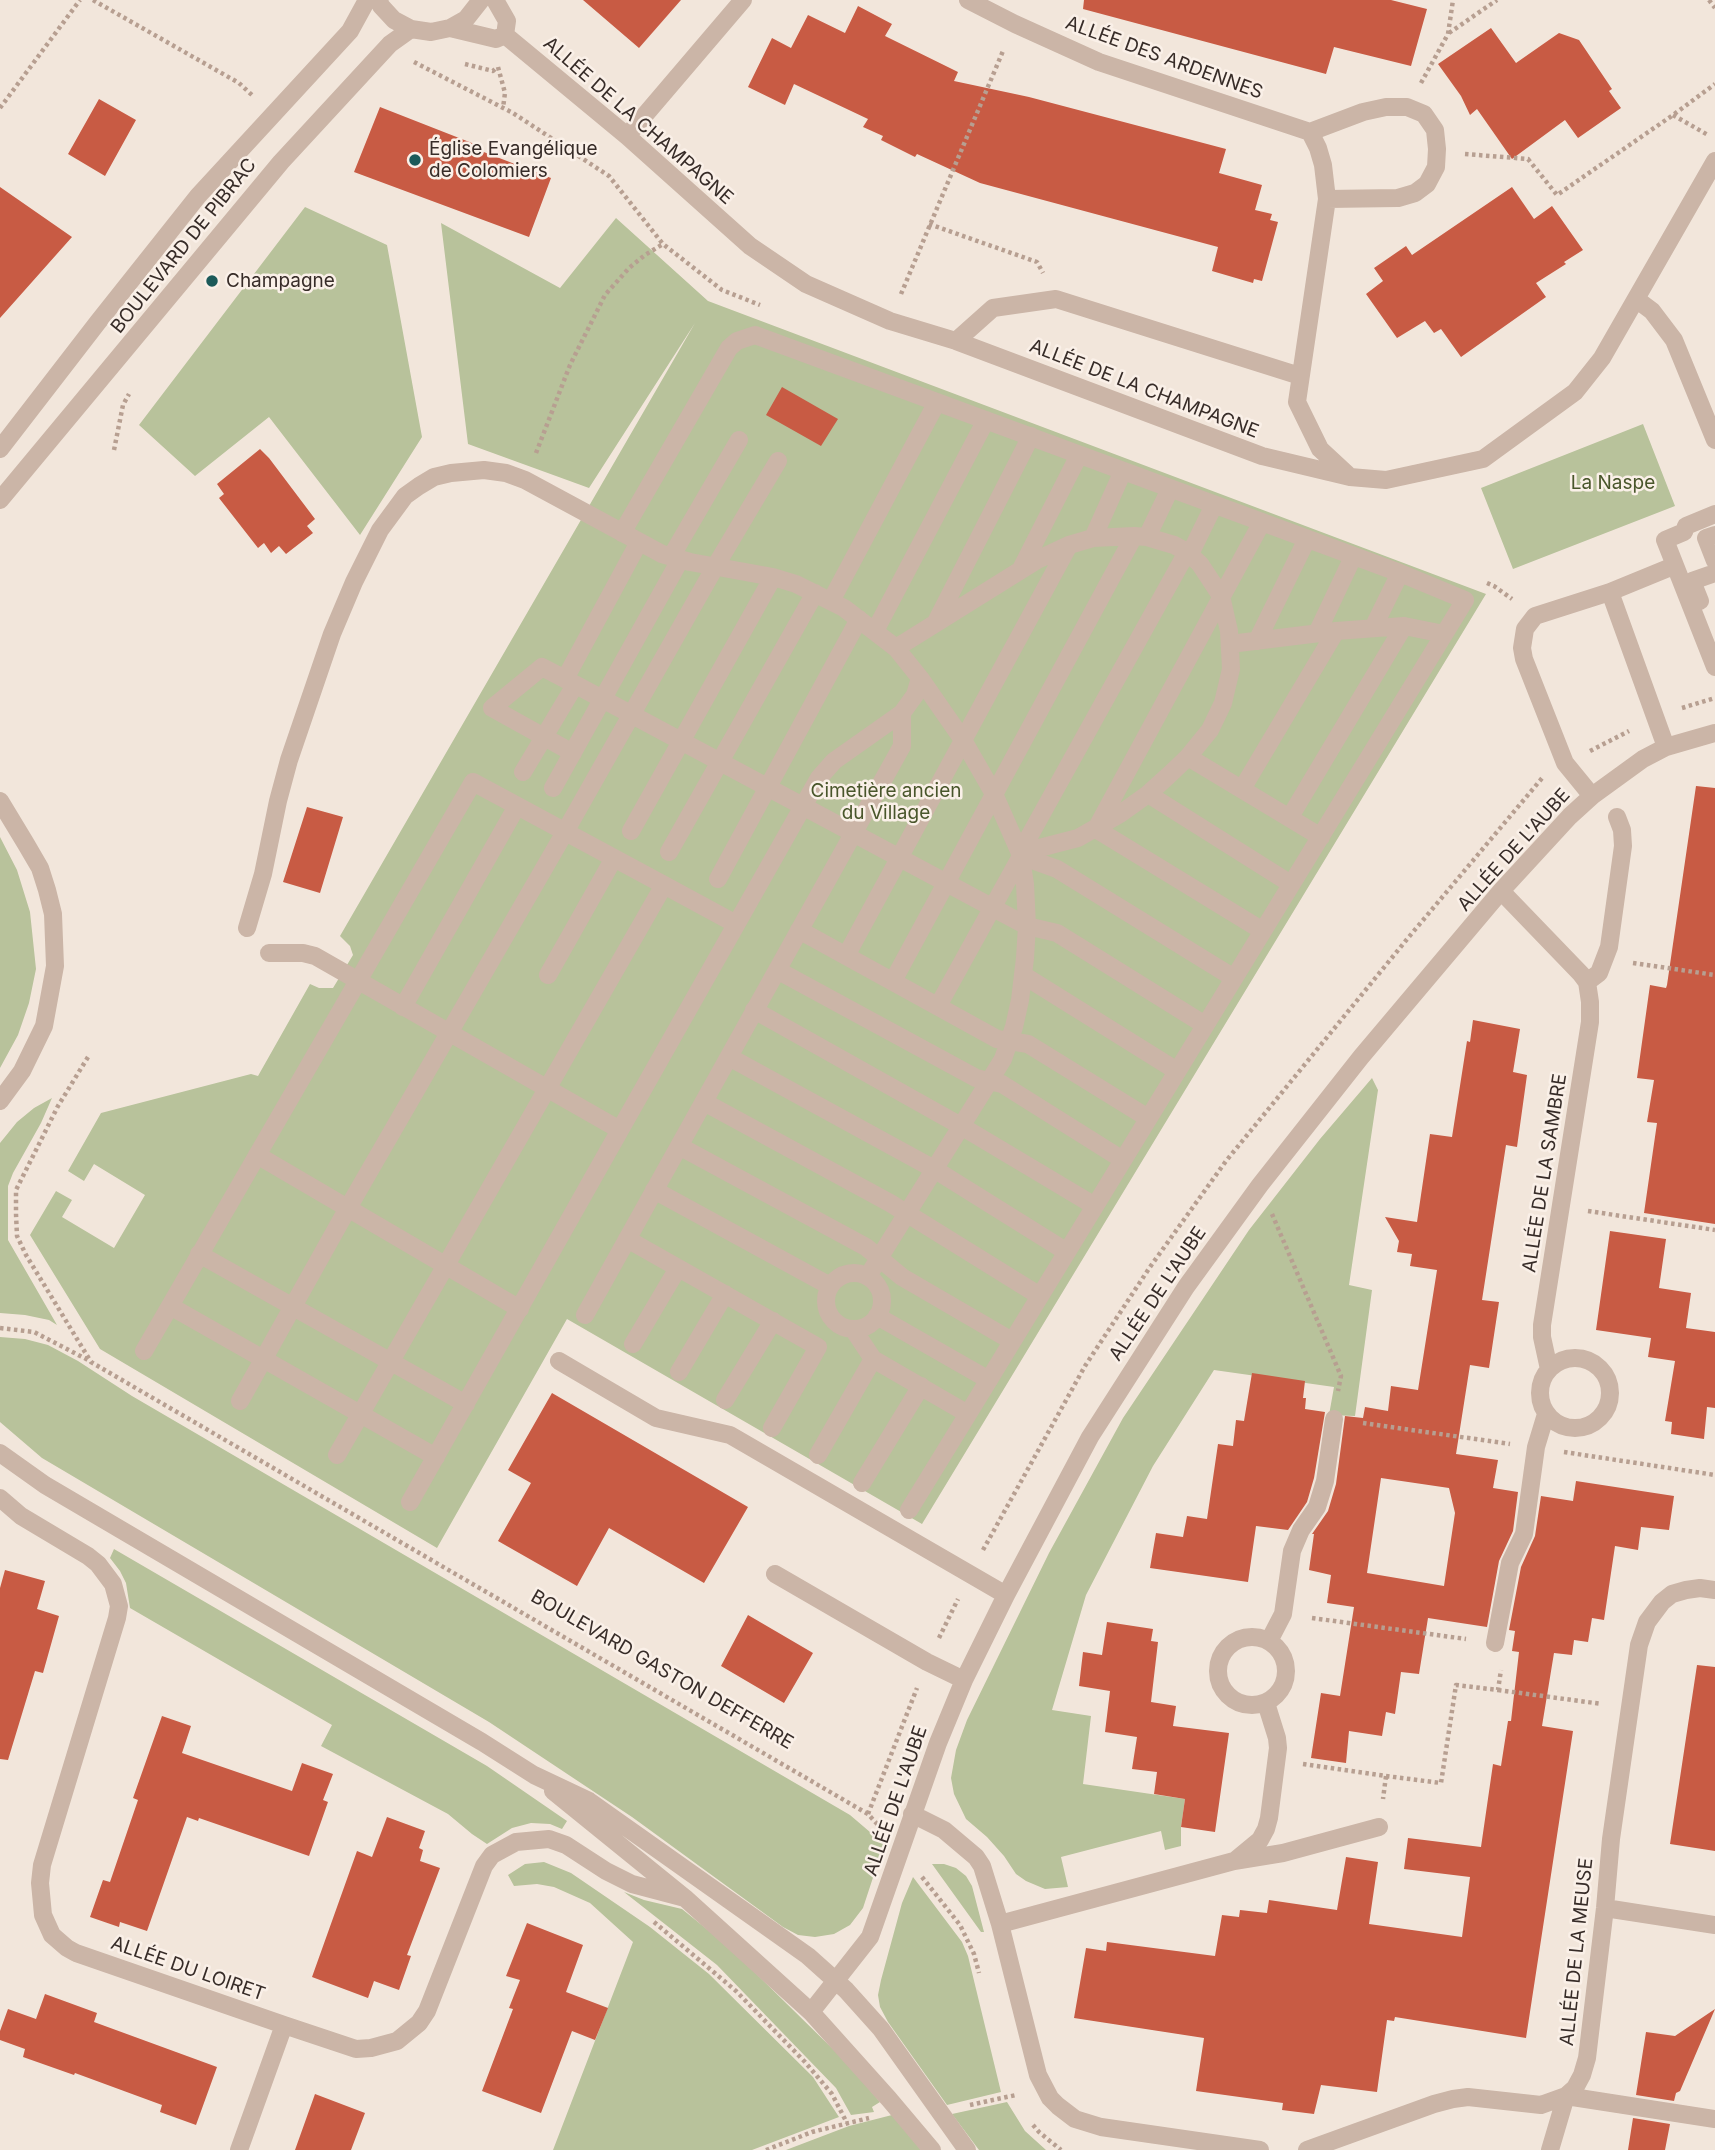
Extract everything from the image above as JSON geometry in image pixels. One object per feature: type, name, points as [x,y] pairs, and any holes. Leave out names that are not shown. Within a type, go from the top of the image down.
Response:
[{"type":"street","name":"BOULEVARD DE PIBRAC","points":[[0,449],[198,196],[350,31],[367,0]]},
{"type":"street","points":[[379,0],[394,20],[411,29],[431,32],[450,28],[466,19],[481,0]]},
{"type":"street","points":[[450,28],[496,39],[505,35],[507,21],[495,0]]},
{"type":"street","points":[[627,136],[743,0]]},
{"type":"street","name":"ALLÉE DES ARDENNES","points":[[968,0],[1099,62],[1310,132]]},
{"type":"street","name":"BOULEVARD DE PIBRAC","points":[[0,500],[281,162],[390,44],[411,29]]},
{"type":"street","name":"ALLÉE DE LA CHAMPAGNE","points":[[505,35],[627,136],[750,246],[806,284],[890,321],[956,341],[1262,456],[1350,477],[1386,480],[1483,458],[1574,392],[1602,358],[1715,161]]},
{"type":"street","points":[[1327,199],[1398,198],[1415,194],[1427,184],[1436,167],[1437,152],[1435,130],[1424,114],[1407,107],[1386,107],[1363,112],[1310,132],[1323,165],[1327,199],[1297,402],[1320,449],[1350,477]]},
{"type":"street","points":[[956,341],[993,308],[1056,299],[1300,376]]},
{"type":"street","points":[[1636,299],[1652,311],[1674,340],[1715,440]]},
{"type":"street","points":[[622,533],[729,348],[737,341],[755,335],[1400,573],[1465,600],[909,1510]]},
{"type":"street","points":[[669,852],[720,762],[823,597],[937,402]]},
{"type":"street","points":[[875,631],[986,420]]},
{"type":"street","points":[[936,623],[1031,436]]},
{"type":"street","points":[[553,788],[604,700],[738,440]]},
{"type":"street","points":[[1021,569],[1079,455]]},
{"type":"street","points":[[240,1401],[348,1208],[778,461]]},
{"type":"street","points":[[247,928],[263,874],[278,801],[303,715],[332,634],[380,530],[405,496],[434,477],[484,470],[506,473],[525,480],[639,542],[676,558],[773,577],[823,597],[859,619],[896,648],[920,678],[963,740],[994,794],[1020,855],[1025,884],[1027,926],[1020,999],[1003,1059],[868,1276]]},
{"type":"street","points":[[1093,538],[1123,471]]},
{"type":"street","points":[[893,981],[994,794],[1170,488]]},
{"type":"street","points":[[938,1006],[1214,505]]},
{"type":"street","points":[[1715,514],[1686,526],[1684,532],[1665,540],[1715,667]]},
{"type":"street","points":[[1096,829],[1262,522]]},
{"type":"street","points":[[1715,535],[1706,538],[1715,561]]},
{"type":"street","points":[[896,648],[1021,569],[1069,545],[1093,538],[1140,537],[1174,545],[1200,564],[1220,596],[1229,631],[1231,669],[1223,703],[1210,730],[1188,757],[1148,794],[1096,829],[1078,838],[1020,855]]},
{"type":"street","points":[[1257,641],[1307,539]]},
{"type":"street","points":[[523,772],[544,737],[639,542]]},
{"type":"street","points":[[846,956],[1069,545]]},
{"type":"street","points":[[1318,633],[1353,556]]},
{"type":"street","points":[[1592,796],[1565,763],[1524,659],[1522,648],[1525,629],[1535,616],[1610,592],[1671,567]]},
{"type":"street","points":[[1373,628],[1400,573]]},
{"type":"street","points":[[1715,573],[1692,581],[1715,640]]},
{"type":"street","points":[[631,831],[773,577]]},
{"type":"street","points":[[1610,592],[1666,747]]},
{"type":"street","points":[[718,879],[859,619]]},
{"type":"street","points":[[1230,644],[1405,626],[1444,634]]},
{"type":"street","points":[[1290,817],[1405,626]]},
{"type":"street","points":[[1242,789],[1336,631]]},
{"type":"street","points":[[573,753],[492,708],[542,667],[1027,926],[1057,933],[1205,1025]]},
{"type":"street","points":[[410,1502],[819,778],[834,761],[902,713],[915,695],[920,678]]},
{"type":"street","points":[[585,1315],[902,746],[902,713]]},
{"type":"street","name":"ALLÉE DE L'AUBE","points":[[811,2012],[870,1937],[938,1743],[964,1680],[1006,1595],[1062,1488],[1125,1381],[1186,1287],[1260,1185],[1361,1057],[1501,891],[1555,832],[1592,796],[1643,759],[1666,747],[1715,733]]},
{"type":"street","points":[[1188,757],[1321,837]]},
{"type":"street","points":[[144,1351],[473,782],[736,925]]},
{"type":"street","points":[[1148,794],[1292,884]]},
{"type":"street","points":[[0,801],[40,869],[47,890],[52,914],[55,966],[44,1026],[22,1071],[0,1101]]},
{"type":"street","points":[[403,1007],[517,806]]},
{"type":"street","points":[[1501,891],[1564,954],[1587,982],[1598,973],[1609,947],[1623,846],[1622,830],[1617,817]]},
{"type":"street","points":[[1096,829],[1263,931]]},
{"type":"street","points":[[1020,855],[1057,869],[1234,978]]},
{"type":"street","points":[[548,975],[614,858]]},
{"type":"street","points":[[337,1455],[664,886]]},
{"type":"street","points":[[799,930],[997,1039],[1028,1044],[1148,1118]]},
{"type":"street","points":[[269,953],[303,953],[315,956],[620,1130]]},
{"type":"street","points":[[777,970],[976,1078],[1002,1084],[1123,1160]]},
{"type":"street","points":[[1023,975],[1177,1071]]},
{"type":"street","name":"ALLÉE DE LA SAMBRE","points":[[1495,1643],[1510,1563],[1524,1535],[1536,1447],[1546,1414],[1540,1391],[1549,1369],[1542,1325],[1590,1022],[1587,982]]},
{"type":"street","points":[[754,1010],[961,1126],[1095,1206]]},
{"type":"street","points":[[729,1057],[934,1169],[1067,1252]]},
{"type":"street","points":[[704,1102],[906,1213],[1040,1296]]},
{"type":"street","points":[[679,1146],[866,1247],[902,1276],[1012,1342]]},
{"type":"street","points":[[257,1155],[520,1309]]},
{"type":"street","points":[[654,1190],[830,1286]]},
{"type":"street","points":[[627,1239],[818,1347]]},
{"type":"street","points":[[199,1254],[466,1404]]},
{"type":"street","points":[[633,1344],[678,1268]]},
{"type":"street","points":[[772,1428],[818,1347],[846,1327],[865,1327],[877,1316],[881,1308],[881,1296],[877,1284],[868,1276],[855,1272],[843,1274],[826,1293],[825,1306],[831,1318],[846,1327],[873,1359],[968,1413]]},
{"type":"street","points":[[679,1372],[725,1294]]},
{"type":"street","points":[[170,1306],[436,1457]]},
{"type":"street","points":[[877,1316],[989,1380]]},
{"type":"street","points":[[725,1400],[773,1321]]},
{"type":"street","points":[[1546,1414],[1565,1427],[1588,1426],[1606,1411],[1610,1389],[1607,1378],[1591,1361],[1568,1358],[1549,1369]]},
{"type":"street","points":[[818,1455],[873,1359]]},
{"type":"street","points":[[559,1361],[656,1418],[730,1436],[1006,1595]]},
{"type":"street","points":[[862,1483],[921,1386]]},
{"type":"street","points":[[1269,1641],[1283,1614],[1292,1551],[1301,1530],[1317,1507],[1325,1481],[1334,1419]]},
{"type":"street","points":[[0,1453],[46,1485],[534,1775],[589,1801],[808,1956],[836,1981],[881,2029],[967,2150]]},
{"type":"street","name":"ALLÉE DU LOIRET","points":[[0,1498],[22,1517],[98,1564],[113,1584],[119,1606],[42,1864],[41,1903],[47,1925],[60,1942],[76,1953],[356,2049],[385,2046],[408,2033],[419,2023],[428,2011],[484,1866],[492,1855],[516,1842],[549,1839],[566,1845],[632,1884],[685,1898]]},
{"type":"street","points":[[775,1574],[927,1662],[964,1680]]},
{"type":"street","name":"ALLÉE DE LA MEUSE","points":[[1550,2150],[1566,2096],[1575,2088],[1587,2058],[1611,1839],[1639,1645],[1654,1608],[1672,1594],[1700,1588],[1715,1590]]},
{"type":"street","points":[[1246,1637],[1269,1641],[1283,1657],[1286,1667],[1286,1678],[1281,1688],[1275,1697],[1266,1703],[1254,1706],[1232,1700],[1218,1681],[1219,1658],[1235,1641],[1246,1637]]},
{"type":"street","points":[[1234,1860],[1251,1849],[1266,1829],[1278,1761],[1278,1738],[1266,1703]]},
{"type":"street","points":[[534,1775],[685,1898],[811,2012],[932,2150]]},
{"type":"street","points":[[912,1814],[944,1830],[976,1857],[988,1881],[1038,2075],[1050,2098],[1065,2113],[1087,2123],[1260,2150]]},
{"type":"street","points":[[1000,1924],[1234,1860],[1283,1853],[1379,1827]]},
{"type":"street","points":[[1605,1908],[1715,1925]]},
{"type":"street","points":[[239,2150],[284,2025]]},
{"type":"street","points":[[1307,2150],[1434,2104],[1475,2097],[1541,2105],[1566,2096],[1715,2119]]},
{"type":"path","points":[[0,108],[80,0]]},
{"type":"path","points":[[93,0],[239,83],[273,114]]},
{"type":"path","points":[[1407,107],[1448,34],[1453,0]]},
{"type":"path","points":[[1448,34],[1497,0]]},
{"type":"path","points":[[1710,0],[1715,8]]},
{"type":"path","points":[[890,321],[1015,24]]},
{"type":"path","points":[[405,67],[412,61],[428,60]]},
{"type":"path","points":[[412,61],[513,113]]},
{"type":"path","points":[[462,63],[493,71],[498,66],[505,93],[503,108]]},
{"type":"path","points":[[1437,152],[1528,159],[1556,195],[1715,84]]},
{"type":"path","points":[[1674,115],[1715,139]]},
{"type":"path","points":[[929,224],[1037,262],[1056,299]]},
{"type":"path","points":[[525,480],[570,365],[594,314],[629,268],[663,244]]},
{"type":"path","points":[[114,450],[123,405],[134,385]]},
{"type":"path","points":[[1605,959],[1715,975]]},
{"type":"path","name":"BOULEVARD GASTON DEFFERRE","points":[[88,1057],[58,1106],[16,1190],[16,1214],[17,1236],[26,1255],[91,1362]]},
{"type":"path","points":[[1260,1185],[1341,1376],[1334,1419],[1715,1475]]},
{"type":"path","points":[[1559,1207],[1715,1230]]},
{"type":"path","name":"BOULEVARD GASTON DEFFERRE","points":[[0,1328],[34,1332],[91,1362],[868,1814],[901,1849],[960,1925],[974,1954],[981,1979]]},
{"type":"path","points":[[1283,1614],[1505,1645],[1498,1690]]},
{"type":"path","points":[[1278,1761],[1441,1783],[1456,1685],[1630,1707]]},
{"type":"path","points":[[1379,1827],[1386,1776]]},
{"type":"path","points":[[647,1916],[736,1991],[797,2053],[832,2094],[847,2123]]},
{"type":"path","points":[[964,2107],[1044,2088]]},
{"type":"path","points":[[1013,2095],[1019,2106]]},
{"type":"path","points":[[1026,2116],[1039,2132],[1061,2150]]},
{"type":"path","points":[[766,2150],[812,2132],[873,2117]]},
{"type":"green space","points":[[305,207],[387,245],[422,437],[360,535],[269,417],[195,476],[139,425]]},
{"type":"green space","name":"Cimetière ancien du Village","points":[[616,218],[708,301],[1486,594],[922,1524],[567,1319],[437,1548],[100,1349],[30,1235],[56,1191],[72,1200],[62,1217],[114,1248],[145,1195],[94,1164],[84,1181],[68,1171],[101,1113],[251,1074],[258,1076],[310,984],[319,988],[333,988],[353,955],[350,946],[340,936],[695,323],[589,488],[468,444],[441,223],[560,288]]},
{"type":"green space","name":"La Naspe","points":[[1643,424],[1675,506],[1513,569],[1481,488]]},
{"type":"green space","points":[[0,837],[17,870],[30,912],[36,969],[29,1003],[18,1035],[0,1068]]},
{"type":"green space","points":[[1372,1078],[1378,1090],[1349,1285],[1372,1290],[1355,1416],[1329,1415],[1334,1387],[1214,1370],[1153,1466],[1086,1595],[1052,1710],[1091,1716],[1083,1784],[1185,1799],[1181,1846],[1165,1850],[1161,1831],[1061,1857],[1068,1887],[1045,1889],[1016,1874],[987,1837],[966,1819],[954,1794],[951,1778],[956,1750],[967,1720],[1049,1553],[1123,1418],[1249,1230]]},
{"type":"green space","points":[[52,1098],[8,1186],[8,1240],[57,1325],[49,1320],[0,1313],[0,1143],[17,1122]]},
{"type":"green space","points":[[0,1337],[25,1339],[48,1345],[78,1361],[132,1396],[850,1815],[884,1844],[863,1908],[850,1925],[834,1934],[815,1937],[798,1935],[783,1927],[632,1817],[489,1722],[42,1458],[0,1422]]},
{"type":"green space","points":[[114,1549],[487,1766],[567,1821],[562,1829],[550,1824],[531,1823],[512,1828],[487,1844],[448,1814],[321,1746],[332,1725],[130,1608],[126,1583],[110,1558]]},
{"type":"green space","points":[[544,1862],[571,1873],[650,1927],[709,1974],[813,2077],[839,2117],[752,2150],[553,2150],[633,1942],[590,1903],[554,1887],[537,1884],[514,1886],[508,1875],[525,1864]]},
{"type":"green space","points":[[932,1864],[956,1868],[966,1876],[972,1886],[984,1932],[981,1932]]},
{"type":"green space","points":[[913,1877],[962,1942],[968,1956],[1001,2092],[947,2105],[880,2007],[878,1995],[881,1980],[902,1903]]},
{"type":"green space","points":[[624,1892],[682,1909],[730,1948],[844,2060],[880,2102],[872,2107],[874,2112],[851,2115],[836,2088],[717,1965]]},
{"type":"green space","points":[[1007,2102],[1025,2131],[1046,2150],[979,2150],[952,2114]]},
{"type":"green space","points":[[892,2115],[921,2150],[786,2150],[849,2126]]},
{"type":"building","points":[[583,0],[681,0],[639,48]]},
{"type":"building","points":[[1084,0],[1391,0],[1427,9],[1411,66],[1334,47],[1326,74],[1083,9]]},
{"type":"building","points":[[858,6],[892,24],[885,36],[958,72],[954,81],[1029,97],[1226,149],[1219,173],[1262,185],[1255,210],[1272,214],[1270,220],[1278,222],[1262,281],[1254,279],[1253,283],[1212,271],[1218,247],[980,183],[917,154],[915,157],[881,140],[883,136],[863,127],[868,119],[794,84],[785,105],[748,87],[772,38],[791,48],[808,15],[845,33]]},
{"type":"building","points":[[1491,28],[1516,63],[1559,33],[1579,40],[1612,89],[1609,91],[1621,108],[1578,138],[1565,120],[1512,159],[1477,109],[1470,115],[1461,96],[1438,64]]},
{"type":"building","points":[[99,99],[136,120],[105,176],[68,154]]},
{"type":"building","points":[[380,107],[477,145],[476,149],[551,178],[529,237],[354,172]]},
{"type":"building","points":[[0,187],[72,237],[0,318]]},
{"type":"building","points":[[1512,187],[1534,219],[1552,206],[1583,250],[1536,283],[1546,297],[1461,357],[1441,329],[1434,333],[1425,321],[1397,338],[1366,294],[1383,281],[1374,268],[1406,246],[1412,255]]},
{"type":"building","points":[[782,387],[838,419],[821,446],[766,415]]},
{"type":"building","points":[[260,449],[315,519],[307,526],[313,533],[286,554],[279,546],[271,553],[264,543],[258,548],[219,498],[224,494],[217,484]]},
{"type":"building","points":[[1696,786],[1715,788],[1715,1224],[1644,1213],[1657,1123],[1647,1122],[1654,1080],[1637,1078],[1650,985],[1666,988],[1667,985]]},
{"type":"building","points":[[307,807],[343,817],[320,893],[283,882]]},
{"type":"building","points":[[1473,1020],[1520,1029],[1513,1072],[1527,1075],[1517,1147],[1506,1145],[1482,1300],[1499,1302],[1489,1368],[1470,1365],[1456,1454],[1498,1460],[1493,1488],[1518,1492],[1513,1531],[1499,1561],[1487,1627],[1428,1618],[1419,1674],[1401,1672],[1395,1714],[1386,1712],[1382,1736],[1349,1731],[1346,1763],[1311,1758],[1321,1693],[1340,1696],[1354,1607],[1327,1603],[1331,1575],[1309,1570],[1312,1534],[1328,1511],[1336,1484],[1345,1416],[1363,1418],[1365,1407],[1388,1411],[1391,1386],[1418,1390],[1437,1270],[1410,1266],[1412,1254],[1397,1252],[1399,1241],[1385,1217],[1417,1222],[1430,1134],[1452,1137],[1467,1041],[1470,1042]],"holes":[[[1381,1478],[1449,1488],[1455,1513],[1444,1586],[1367,1573]]]},
{"type":"building","points":[[1610,1231],[1666,1239],[1659,1288],[1691,1293],[1686,1328],[1715,1332],[1715,1408],[1707,1407],[1704,1439],[1671,1434],[1672,1422],[1665,1421],[1675,1361],[1648,1357],[1651,1338],[1596,1330]]},
{"type":"building","points":[[1252,1373],[1305,1381],[1305,1409],[1325,1412],[1314,1478],[1307,1502],[1288,1530],[1256,1526],[1248,1582],[1150,1568],[1156,1533],[1183,1537],[1187,1516],[1207,1519],[1218,1444],[1233,1446],[1236,1420],[1244,1421]]},
{"type":"building","points":[[552,1393],[748,1507],[704,1583],[609,1528],[577,1586],[498,1541],[531,1483],[508,1470]]},
{"type":"building","points":[[1576,1481],[1674,1496],[1669,1530],[1641,1527],[1638,1550],[1615,1546],[1604,1620],[1592,1618],[1588,1642],[1574,1640],[1572,1655],[1554,1653],[1542,1726],[1573,1731],[1526,2038],[1395,2017],[1394,2021],[1387,2020],[1377,2092],[1321,2085],[1314,2114],[1282,2110],[1283,2103],[1196,2091],[1204,2038],[1074,2018],[1086,1948],[1106,1951],[1107,1942],[1215,1956],[1222,1915],[1239,1917],[1240,1910],[1267,1913],[1269,1900],[1337,1910],[1346,1857],[1378,1862],[1369,1924],[1462,1937],[1470,1877],[1404,1869],[1408,1838],[1481,1847],[1493,1764],[1501,1766],[1508,1721],[1511,1721],[1519,1652],[1512,1651],[1515,1631],[1509,1630],[1521,1567],[1535,1536],[1541,1496],[1573,1501]]},
{"type":"building","points":[[5,1570],[45,1581],[37,1609],[59,1616],[43,1673],[35,1671],[8,1760],[0,1759],[0,1588]]},
{"type":"building","points":[[748,1615],[813,1653],[784,1703],[721,1666]]},
{"type":"building","points":[[1107,1622],[1153,1629],[1151,1641],[1158,1642],[1151,1702],[1176,1706],[1173,1726],[1229,1733],[1215,1832],[1181,1827],[1185,1799],[1154,1794],[1157,1772],[1132,1769],[1137,1737],[1105,1732],[1110,1691],[1079,1686],[1083,1652],[1102,1655]]},
{"type":"building","points":[[1697,1665],[1715,1667],[1715,1851],[1670,1844]]},
{"type":"building","points":[[162,1716],[191,1726],[182,1753],[292,1791],[302,1763],[333,1774],[323,1800],[328,1802],[309,1856],[199,1818],[198,1821],[187,1817],[147,1931],[120,1922],[119,1927],[90,1917],[103,1880],[110,1882],[138,1800],[133,1798]]},
{"type":"building","points":[[387,1817],[425,1831],[419,1848],[423,1850],[420,1861],[440,1868],[407,1955],[411,1956],[399,1990],[374,1981],[368,1998],[312,1977],[357,1851],[372,1857]]},
{"type":"building","points":[[527,1923],[583,1945],[566,1992],[608,2008],[595,2040],[572,2031],[541,2113],[482,2091],[513,2009],[509,2008],[520,1980],[506,1976]]},
{"type":"building","points":[[45,1994],[97,2013],[94,2022],[217,2067],[196,2125],[160,2112],[162,2105],[23,2057],[25,2049],[0,2040],[0,2031],[8,2009],[36,2019]]},
{"type":"building","points":[[1715,2009],[1674,2101],[1636,2095],[1646,2032],[1675,2036]]},
{"type":"building","points":[[315,2094],[365,2113],[351,2150],[295,2150]]},
{"type":"building","points":[[1633,2118],[1670,2124],[1665,2150],[1628,2150]]},
{"type":"place","name":"Église Evangélique de Colomiers","points":[[415,160]]},
{"type":"place","name":"Champagne","points":[[212,281]]}]
